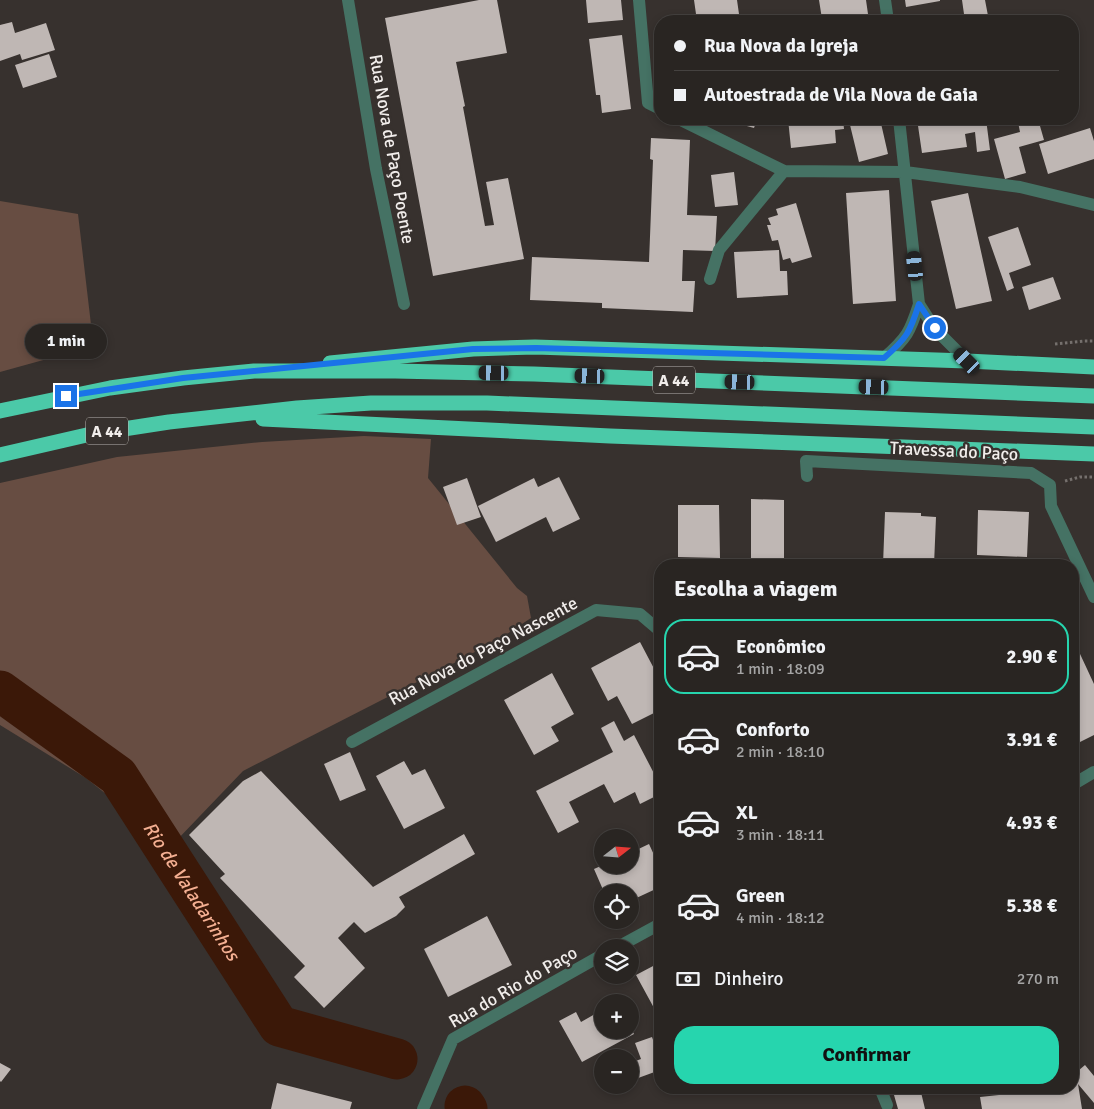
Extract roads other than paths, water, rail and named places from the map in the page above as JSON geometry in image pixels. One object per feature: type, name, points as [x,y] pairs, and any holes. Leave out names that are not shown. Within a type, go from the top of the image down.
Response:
[{"type":"highway","points":[[254,371],[473,349],[536,348],[884,358],[1094,367]]},
{"type":"highway","name":"A 44","points":[[0,411],[110,388],[254,371],[395,371],[544,375],[1094,396]]},
{"type":"highway","name":"A 44","points":[[0,456],[106,431],[169,422],[298,408],[371,403],[429,402],[1094,427]]},
{"type":"highway","points":[[216,417],[610,436],[1094,454]]},
{"type":"street","name":"Rua Nova de Paço Poente","points":[[348,0],[376,169],[404,304]]},
{"type":"street","points":[[639,0],[648,103],[654,106]]},
{"type":"street","points":[[885,0],[887,15]]},
{"type":"street","points":[[691,125],[784,172],[905,172],[1020,187],[1094,205]]},
{"type":"street","points":[[884,358],[903,341],[911,328],[919,304],[900,125]]},
{"type":"street","points":[[710,279],[719,250],[784,172]]},
{"type":"street","points":[[919,304],[935,328],[967,361]]},
{"type":"street","name":"Travessa do Paço","points":[[807,476],[806,461],[1032,473],[1050,484],[1051,506],[1076,559]]},
{"type":"street","name":"Travessa do Paço","points":[[1079,565],[1094,597]]},
{"type":"street","name":"Rua Nova do Paço Nascente","points":[[352,742],[596,610],[640,614],[654,626]]},
{"type":"street","points":[[1079,780],[1094,772]]},
{"type":"street","points":[[632,939],[654,927]]},
{"type":"street","name":"Rua do Rio do Paço","points":[[423,1109],[453,1040],[594,960]]},
{"type":"street","points":[[882,1094],[886,1105]]},
{"type":"waterway","name":"Rio de Valadarinhos","points":[[0,691],[118,776],[279,1026],[397,1059]]}]
